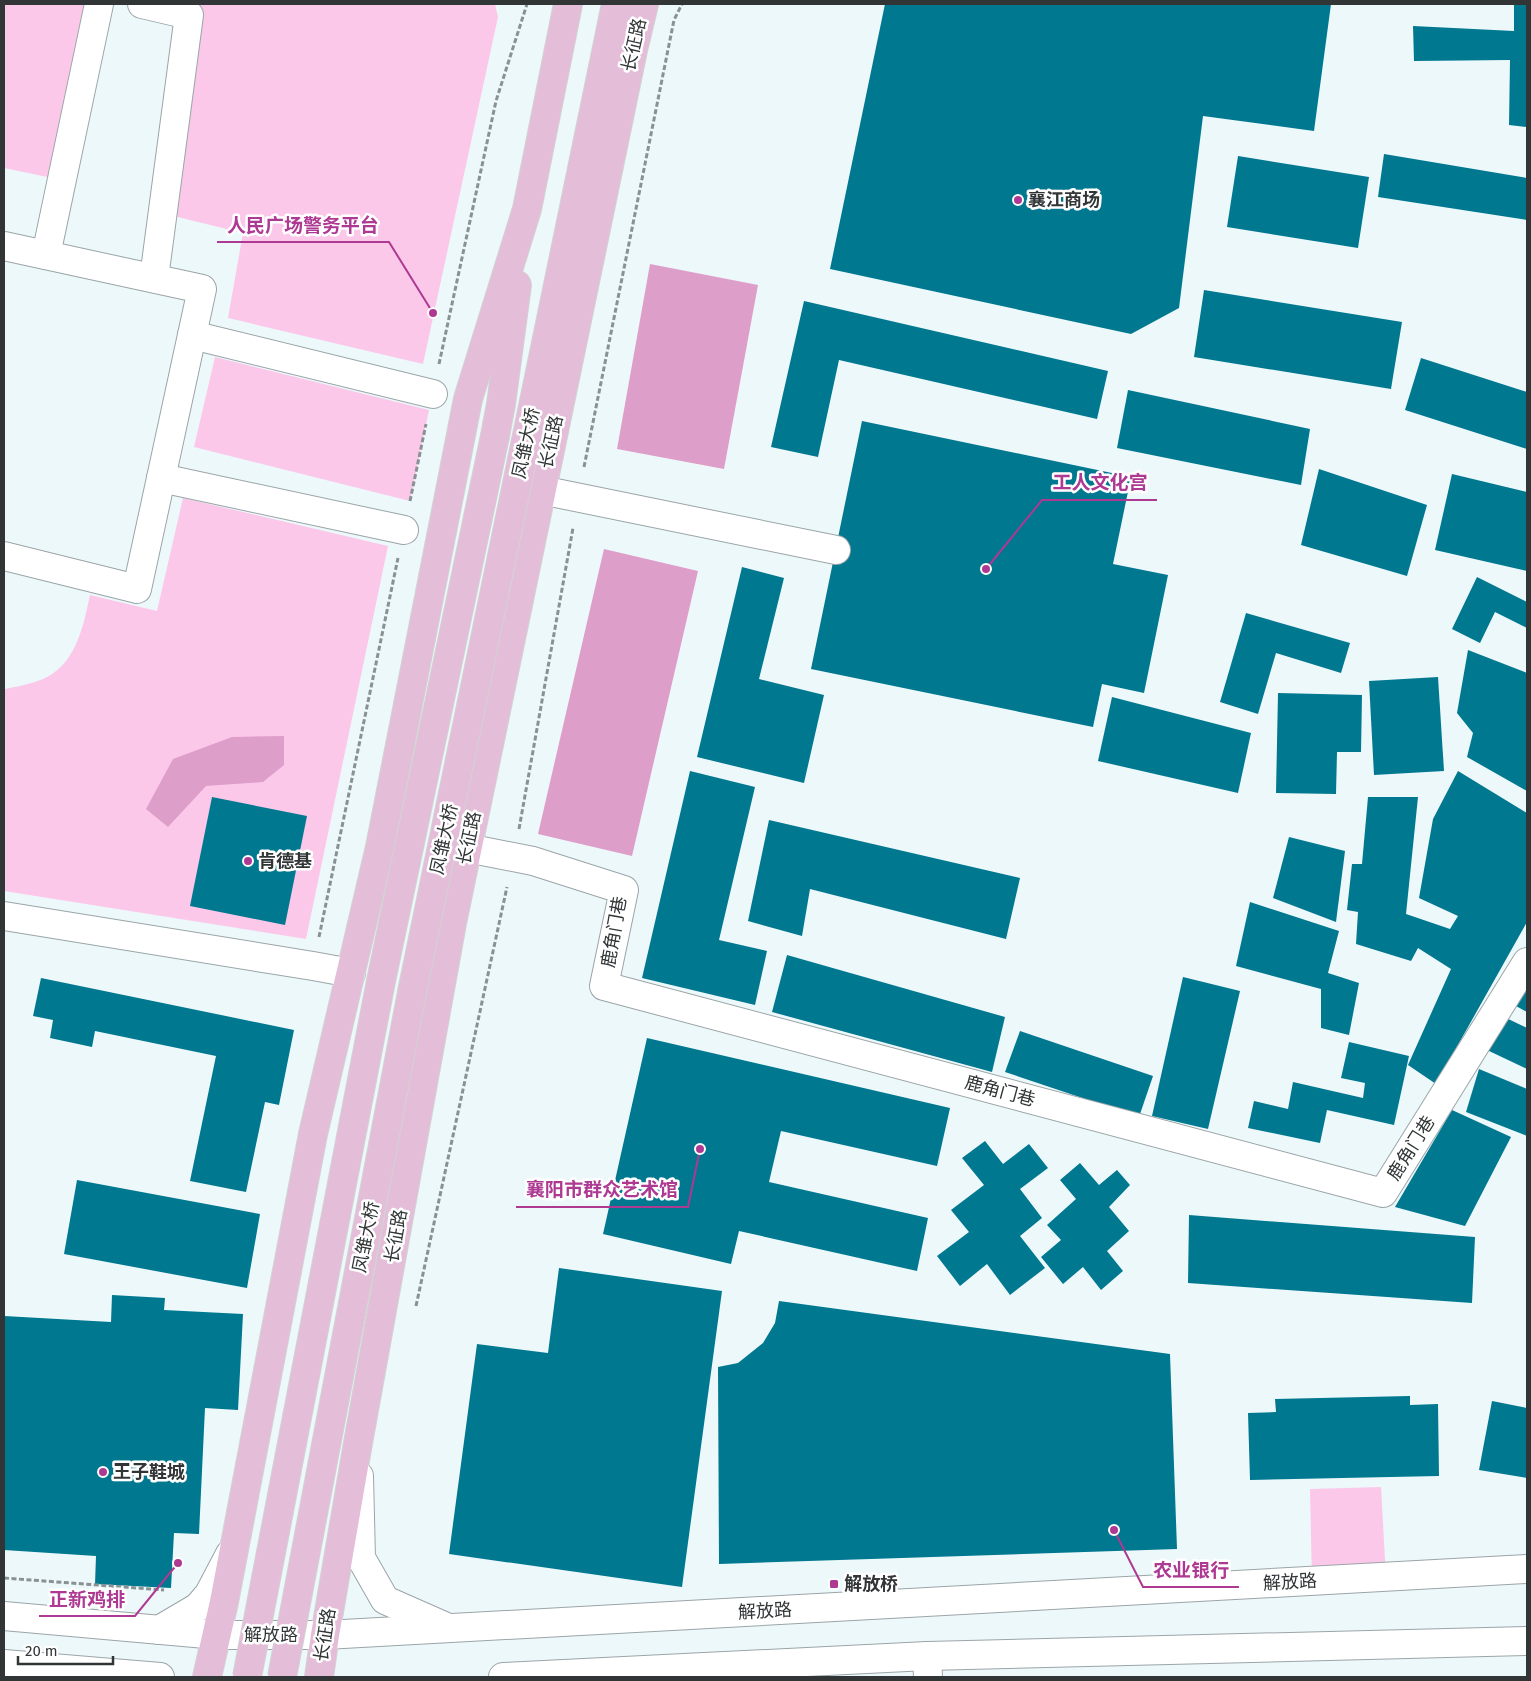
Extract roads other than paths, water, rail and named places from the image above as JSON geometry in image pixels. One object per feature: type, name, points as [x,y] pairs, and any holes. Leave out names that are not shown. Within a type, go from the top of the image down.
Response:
[{"type":"main road","points":[[207,1677],[218,1635],[313,1134],[352,974],[380,847],[468,399],[527,209],[568,4]]},
{"type":"main road","name":"凤雏大桥","points":[[282,1677],[413,987],[616,4]]},
{"type":"main road","name":"长征路","points":[[319,1677],[358,1443],[452,923],[632,50],[644,4]]},
{"type":"main road","name":"凤雏大桥","points":[[247,1677],[381,982],[502,404],[527,209]]},
{"type":"street","points":[[46,255],[99,4]]},
{"type":"street","points":[[145,4],[189,15],[154,278]]},
{"type":"street","points":[[4,246],[202,289],[136,589],[4,556]]},
{"type":"street","points":[[192,335],[433,394]]},
{"type":"street","points":[[160,478],[404,530]]},
{"type":"street","points":[[541,490],[836,550]]},
{"type":"street","name":"鹿角门巷","points":[[467,848],[533,861],[624,890],[604,986],[1383,1194],[1527,962]]},
{"type":"street","points":[[4,916],[352,974]]},
{"type":"street","points":[[358,1443],[361,1558],[385,1600],[447,1628]]},
{"type":"street","points":[[159,1630],[198,1607],[209,1594],[235,1544]]},
{"type":"street","name":"解放路","points":[[4,1616],[218,1635],[325,1635],[1527,1569]]},
{"type":"street","points":[[503,1677],[928,1666],[1527,1641]]},
{"type":"street","points":[[22,1669],[160,1677]]},
{"type":"place","name":"襄江商场","points":[[1018,200]]},
{"type":"place","name":"人民广场警务平台","points":[[433,313]]},
{"type":"place","name":"工人文化宫","points":[[986,569]]},
{"type":"place","name":"肯德基","points":[[248,861]]},
{"type":"place","name":"襄阳市群众艺术馆","points":[[700,1149]]},
{"type":"place","name":"王子鞋城","points":[[103,1472]]},
{"type":"place","name":"农业银行","points":[[1114,1530]]},
{"type":"place","name":"正新鸡排","points":[[178,1563]]},
{"type":"place","name":"解放桥","points":[[834,1584]]}]
